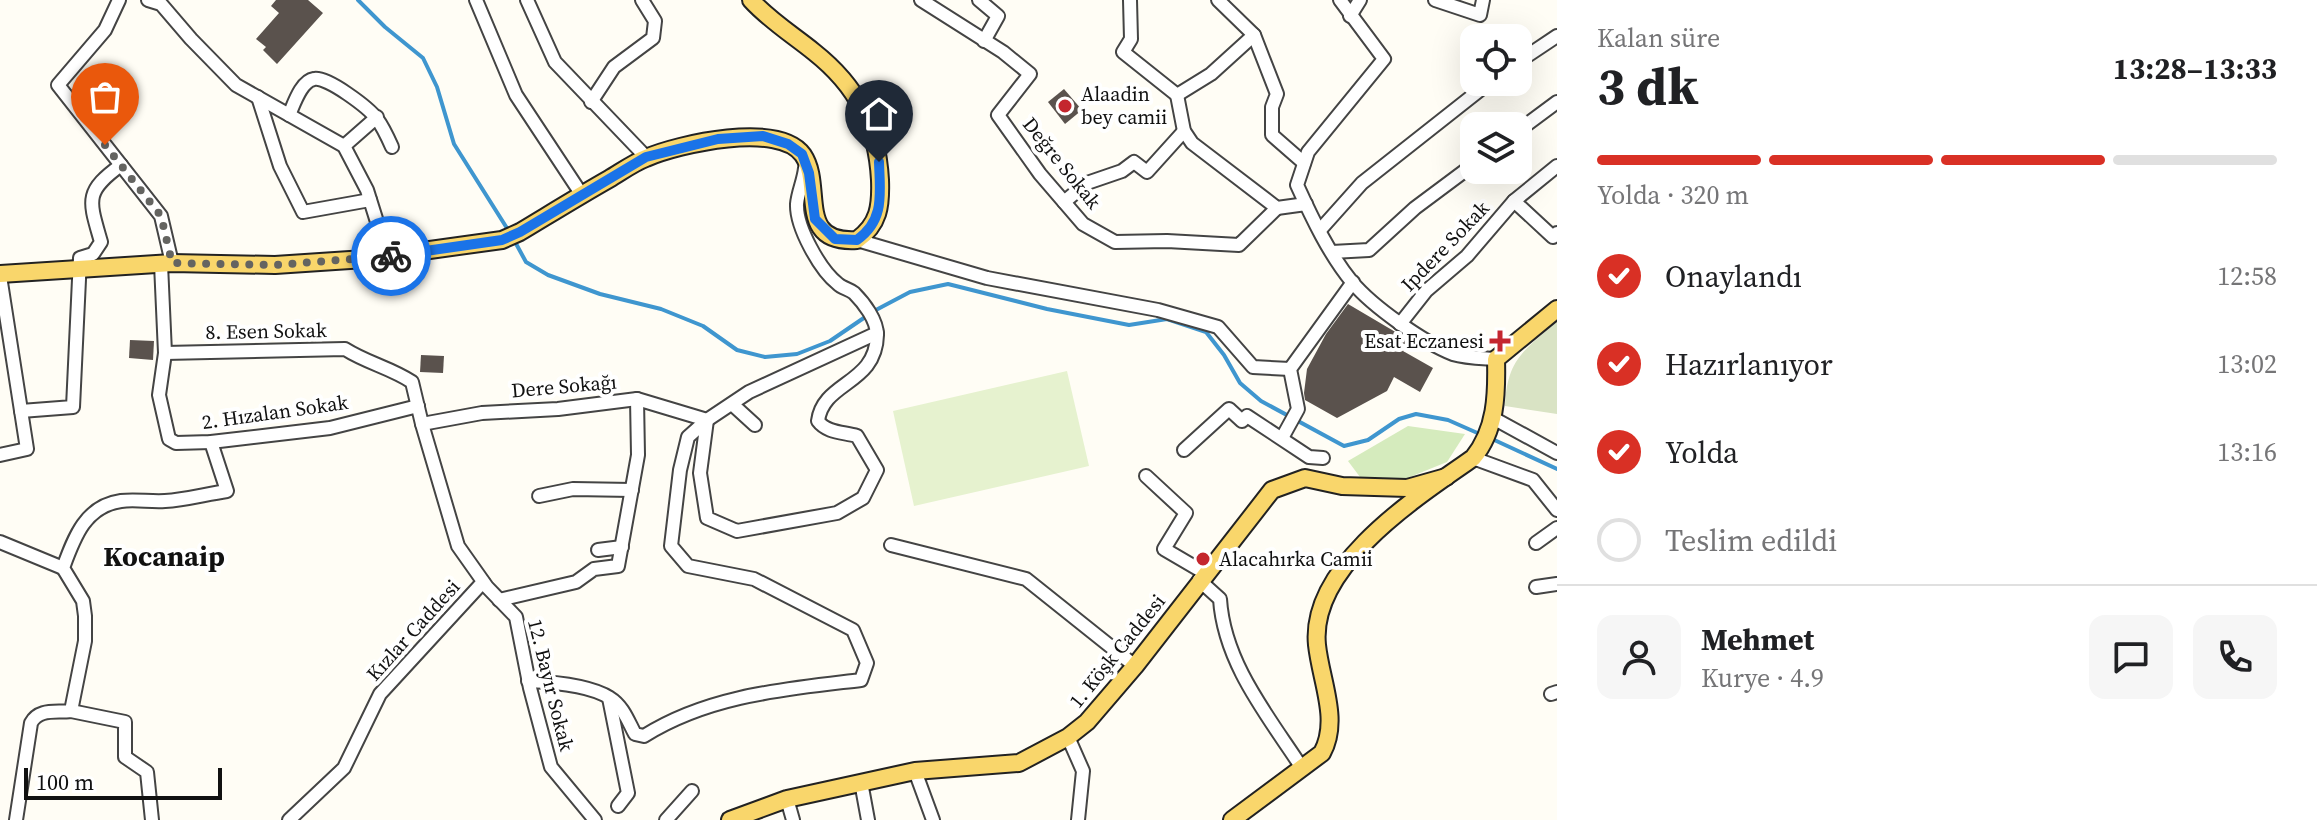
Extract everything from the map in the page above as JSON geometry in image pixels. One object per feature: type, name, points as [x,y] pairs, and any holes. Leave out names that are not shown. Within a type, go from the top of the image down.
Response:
[{"type":"main road","points":[[0,275],[166,264],[275,265],[388,257],[502,240],[646,157],[718,139],[763,136],[788,144],[802,154],[815,219],[835,239],[857,240],[876,223],[881,194],[879,162],[871,126],[856,96],[835,70],[751,0]]},
{"type":"main road","points":[[1232,820],[1322,753],[1330,739],[1332,724],[1317,641],[1321,609],[1332,586],[1360,546],[1478,452],[1493,418],[1496,359],[1557,309]]},
{"type":"main road","name":"1. Köşk Caddesi","points":[[730,820],[787,799],[915,771],[1019,763],[1068,737],[1087,722],[1135,666],[1202,576],[1272,490],[1305,478],[1342,486],[1407,488],[1446,477]]},
{"type":"street","name":"2. Hızalan Sokak","points":[[119,0],[105,30],[58,85],[161,216],[166,264],[165,353],[159,395],[169,439],[176,443],[211,442],[330,428],[418,406]]},
{"type":"street","points":[[148,0],[161,4],[236,85],[344,146],[370,200],[388,257]]},
{"type":"street","points":[[476,0],[516,95],[582,195]]},
{"type":"street","points":[[527,0],[555,62],[646,157]]},
{"type":"street","points":[[591,102],[614,67],[653,38],[655,21],[642,0]]},
{"type":"street","points":[[921,0],[984,41],[998,16],[979,0]]},
{"type":"street","points":[[1130,0],[1131,39],[1123,52],[1177,95],[1184,131],[1192,143],[1277,208],[1306,204]]},
{"type":"street","points":[[1218,0],[1254,35],[1277,94],[1272,107],[1272,135],[1304,163]]},
{"type":"street","points":[[1340,0],[1384,59],[1308,152],[1297,185],[1332,252],[1353,282],[1400,324],[1453,354],[1496,359]]},
{"type":"street","points":[[1350,16],[1360,0]]},
{"type":"street","points":[[1435,0],[1480,15],[1483,0]]},
{"type":"street","points":[[1177,95],[1211,74],[1254,35]]},
{"type":"street","points":[[1532,53],[1557,36]]},
{"type":"street","name":"Değre Sokak","points":[[984,41],[1030,74],[998,115],[1040,174],[1083,224],[1115,242],[1239,245],[1277,208]]},
{"type":"street","points":[[289,115],[305,84],[313,79],[334,85],[377,117],[392,147]]},
{"type":"street","points":[[1320,230],[1362,183],[1472,96]]},
{"type":"street","points":[[258,97],[280,166],[303,212],[370,200]]},
{"type":"street","points":[[1532,121],[1557,102]]},
{"type":"street","points":[[344,146],[377,117]]},
{"type":"street","points":[[1064,202],[1087,183],[1122,171],[1134,162],[1147,172],[1184,131]]},
{"type":"street","points":[[707,420],[700,473],[707,518],[737,531],[837,513],[863,498],[877,470],[857,436],[823,428],[818,421],[827,400],[869,366],[874,357],[873,322],[853,291],[838,285],[801,230],[797,204],[806,164]]},
{"type":"street","points":[[21,411],[73,407],[78,268],[80,258],[93,254],[101,242],[92,214],[93,191],[99,181],[121,165]]},
{"type":"street","name":"Ipdere Sokak","points":[[1400,324],[1426,291],[1467,256],[1514,201],[1557,166]]},
{"type":"street","points":[[1332,252],[1369,250],[1415,208],[1460,174]]},
{"type":"street","points":[[1514,201],[1553,237],[1557,233]]},
{"type":"street","points":[[857,240],[987,278],[1158,310],[1218,327],[1253,367],[1290,369]]},
{"type":"street","points":[[0,275],[27,449],[0,455]]},
{"type":"street","points":[[1284,434],[1298,409],[1290,369],[1353,282]]},
{"type":"street","points":[[528,681],[577,687],[609,697],[623,711],[635,734],[644,736],[679,716],[763,692],[861,680],[867,663],[853,630],[754,579],[688,566],[671,546],[680,470],[688,437],[707,420],[749,392],[873,322]]},
{"type":"street","name":"8. Esen Sokak","points":[[165,353],[345,349],[364,362],[397,372],[412,382],[418,406]]},
{"type":"street","points":[[499,600],[576,582],[594,569],[618,566],[638,455],[637,399]]},
{"type":"street","name":"Dere Sokağı","points":[[422,424],[482,413],[558,409],[637,399],[707,420]]},
{"type":"street","points":[[732,404],[755,425]]},
{"type":"street","name":"12. Bayır Sokak","points":[[418,406],[458,546],[483,582],[516,617],[528,681],[551,767],[595,820]]},
{"type":"street","points":[[1184,450],[1229,409],[1242,421],[1247,416],[1284,434],[1309,457],[1323,458]]},
{"type":"street","points":[[1493,418],[1557,453]]},
{"type":"street","points":[[63,568],[75,536],[87,518],[102,506],[121,501],[165,501],[227,491],[211,442]]},
{"type":"street","points":[[1478,452],[1533,480],[1557,510]]},
{"type":"street","points":[[1146,476],[1186,513],[1164,549],[1202,576],[1220,599],[1222,624],[1230,652],[1302,768]]},
{"type":"street","points":[[539,496],[573,489],[632,490]]},
{"type":"street","points":[[1536,543],[1557,528]]},
{"type":"street","points":[[0,542],[63,568],[83,601],[85,641],[71,711]]},
{"type":"street","points":[[891,545],[1026,579],[1135,666]]},
{"type":"street","points":[[598,550],[622,547]]},
{"type":"street","name":"Kızlar Caddesi","points":[[289,820],[344,768],[380,694],[483,582]]},
{"type":"street","points":[[1536,587],[1557,584]]},
{"type":"street","points":[[609,697],[628,793],[618,806]]},
{"type":"street","points":[[16,820],[34,717],[42,712],[71,711],[125,722],[125,757],[147,772],[152,820]]},
{"type":"street","points":[[1068,737],[1083,771],[1078,820]]},
{"type":"street","points":[[915,771],[933,820]]},
{"type":"street","points":[[861,782],[868,820]]},
{"type":"street","points":[[666,820],[692,791]]},
{"type":"street","points":[[787,799],[793,820]]},
{"type":"green space","points":[[1557,321],[1557,414],[1505,406],[1509,377],[1519,357]]},
{"type":"green space","points":[[1067,371],[1089,466],[914,506],[893,411]]},
{"type":"green space","points":[[1408,426],[1465,434],[1447,462],[1405,479],[1363,481],[1348,461]]},
{"type":"building","points":[[276,0],[308,0],[323,13],[277,64],[263,50],[266,47],[256,39],[279,13],[271,6]]},
{"type":"building","name":"Alaadin bey camii","points":[[1064,89],[1082,110],[1065,124],[1048,102]]},
{"type":"building","points":[[1348,304],[1409,340],[1403,351],[1433,368],[1420,392],[1394,377],[1387,391],[1337,418],[1305,400],[1304,393],[1307,369],[1326,334]]},
{"type":"building","points":[[130,340],[154,341],[153,360],[129,358]]},
{"type":"building","points":[[421,355],[444,356],[443,373],[420,372]]},
{"type":"waterway","points":[[358,0],[423,58],[437,87],[454,144],[510,233]]},
{"type":"waterway","points":[[514,240],[526,262],[548,275],[600,294],[661,309],[703,326],[737,350],[765,357],[797,354],[830,341],[874,311],[910,292],[948,284],[1047,309],[1129,325],[1167,319],[1206,332],[1240,383],[1261,401],[1344,446],[1368,440],[1399,419],[1416,414],[1448,420],[1482,435]]},
{"type":"waterway","points":[[1490,438],[1557,469]]},
{"type":"way so far","points":[[105,145],[161,216],[172,263],[275,265],[391,256]]},
{"type":"place","name":"Alaadin bey camii","points":[[1065,106]]},
{"type":"place","name":"Esat Eczanesi","points":[[1500,341]]},
{"type":"place","name":"Alacahırka Camii","points":[[1203,559]]},
{"type":"district","name":"Kocanaip","points":[[164,556]]},
{"type":"route","points":[[391,256],[502,240],[646,157],[718,139],[763,136],[788,144],[802,154],[809,173],[815,219],[824,230],[835,239],[857,240],[876,223],[881,194],[879,162]]}]
